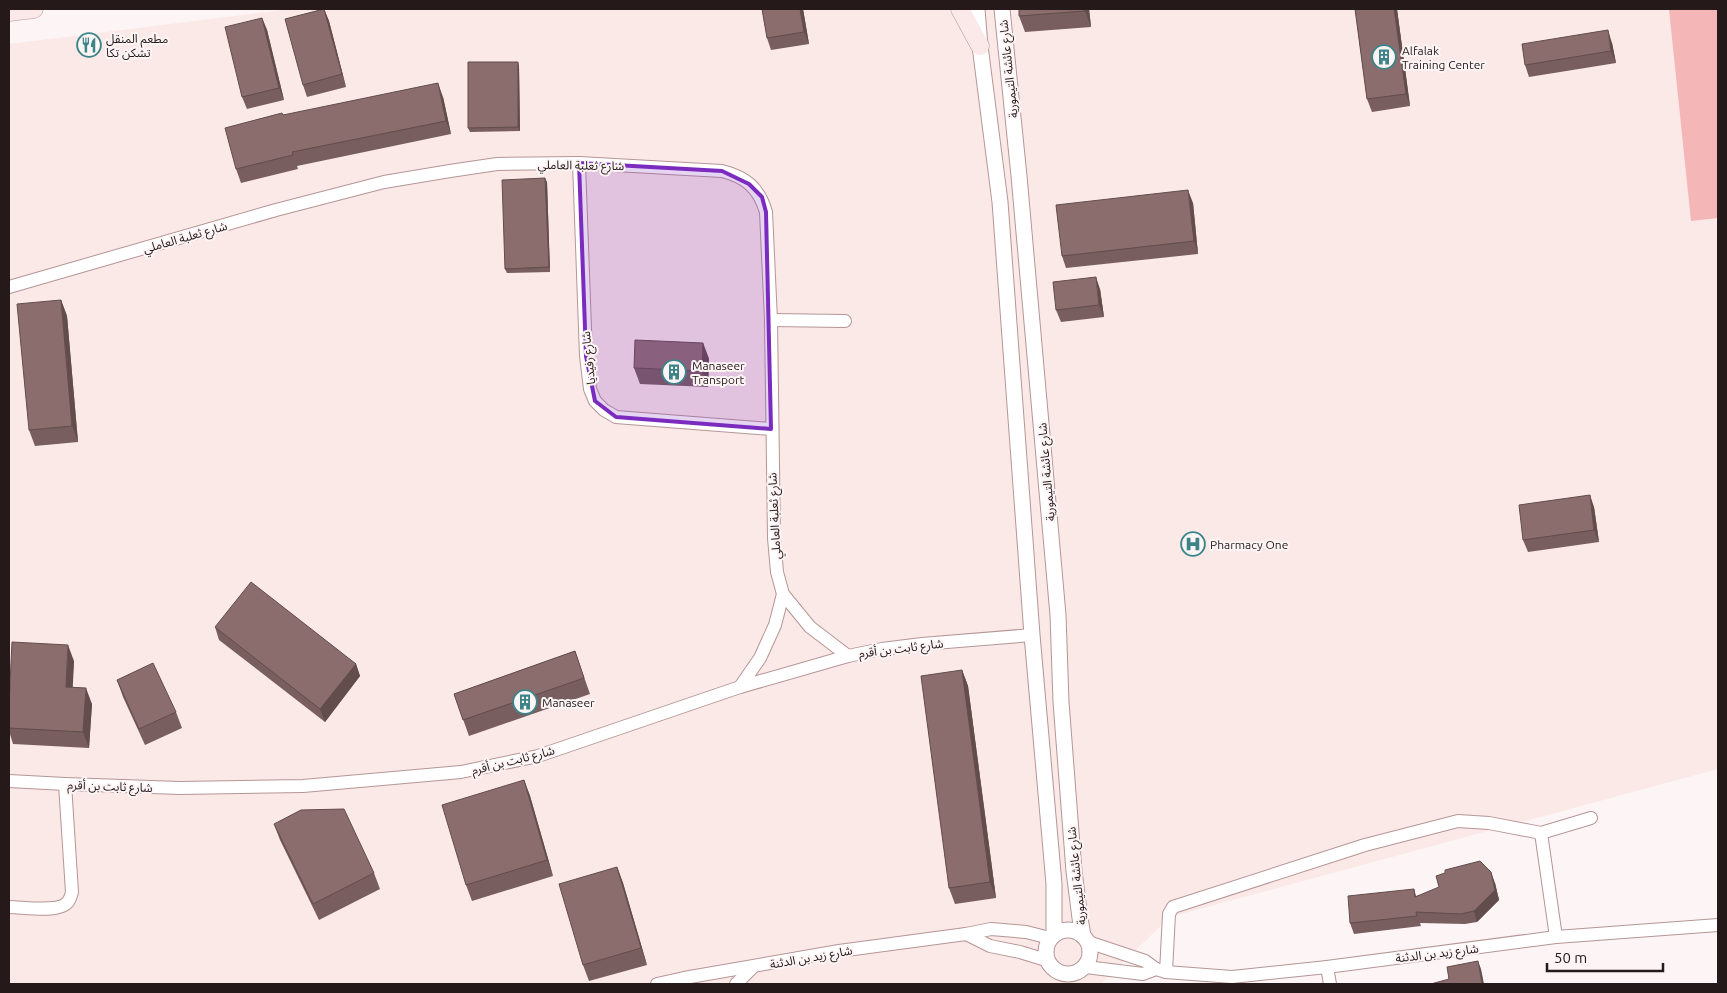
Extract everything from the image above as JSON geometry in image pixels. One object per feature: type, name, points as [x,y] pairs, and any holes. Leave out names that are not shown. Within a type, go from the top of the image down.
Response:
[{"type":"main road","points":[[9,12],[34,9]]},
{"type":"main road","points":[[960,9],[980,46]]},
{"type":"street","name":"شارع عائشة التيمورية","points":[[977,9],[1000,202],[1032,635],[1054,884],[1052,936]]},
{"type":"street","name":"شارع عائشة التيمورية","points":[[1002,9],[1020,186],[1058,615],[1061,702],[1074,871],[1080,918],[1086,939]]},
{"type":"street","name":"شارع ثعلبة العاملي","points":[[9,287],[276,210],[384,182],[497,164],[579,163],[722,171],[735,174],[762,197],[766,212],[771,320],[774,538],[777,572],[783,594],[810,627],[848,656]]},
{"type":"street","name":"شارع رفيديا","points":[[579,163],[586,356],[590,388],[595,402],[616,417],[771,429]]},
{"type":"street","points":[[771,320],[845,321]]},
{"type":"street","name":"شارع ثعلبة العاملي","points":[[740,687],[760,658],[775,624],[783,594]]},
{"type":"street","name":"شارع ثابت بن أقرم","points":[[9,781],[180,788],[303,786],[461,772],[538,756],[740,687],[848,656],[914,645],[1032,635]]},
{"type":"street","points":[[9,907],[58,909],[66,904],[70,898],[72,892],[64,784]]},
{"type":"street","points":[[1161,971],[1169,914],[1173,907],[1179,904],[1364,845],[1458,821],[1489,823],[1541,833],[1591,818]]},
{"type":"street","points":[[1541,833],[1556,938]]},
{"type":"street","name":"شارع زيد بن الدثنة","points":[[1084,968],[1144,974],[1161,971],[1232,977],[1556,938],[1718,924]]},
{"type":"street","name":"شارع زيد بن الدثنة","points":[[657,984],[839,951],[991,929],[1052,936]]},
{"type":"street","points":[[1064,930],[1074,930],[1086,939],[1090,950],[1090,959],[1084,968],[1075,974],[1067,975],[1061,979],[1046,960],[1046,949],[1052,936],[1064,930]]},
{"type":"street","points":[[966,934],[990,946],[1046,960]]},
{"type":"street","name":"شارع زيد بن الدثنة","points":[[1086,939],[1145,961],[1161,971]]},
{"type":"street","points":[[736,984],[753,967]]},
{"type":"street","points":[[1327,967],[1330,984]]},
{"type":"street","points":[[1084,968],[1088,984]]},
{"type":"highlighted area","points":[[579,163],[722,171],[749,184],[762,197],[766,212],[771,429],[616,417],[595,401],[586,356]]},
{"type":"shaded area","points":[[291,9],[1718,9],[1718,769],[1170,917],[1101,984],[9,984],[9,44]]},
{"type":"shaded area","points":[[1669,9],[1718,9],[1718,218],[1691,221]]},
{"type":"building","points":[[324,9],[342,74],[303,85],[285,19]]},
{"type":"building","points":[[762,9],[800,9],[804,32],[767,38]]},
{"type":"building","points":[[1019,9],[1085,9],[1085,11],[1019,16]]},
{"type":"building","name":"Alfalak Training Center","points":[[1355,9],[1394,9],[1406,94],[1367,99]]},
{"type":"building","points":[[262,18],[279,88],[242,97],[225,27]]},
{"type":"building","points":[[1608,30],[1611,51],[1525,65],[1522,44]]},
{"type":"building","points":[[468,62],[518,62],[518,127],[468,128]]},
{"type":"building","points":[[438,83],[446,121],[292,152],[293,155],[236,169],[225,128],[282,113],[283,115]]},
{"type":"building","points":[[545,178],[549,267],[505,269],[502,180]]},
{"type":"building","points":[[1188,190],[1194,241],[1062,256],[1056,205]]},
{"type":"building","points":[[1096,277],[1099,305],[1056,310],[1053,282]]},
{"type":"building","points":[[61,300],[72,426],[29,430],[17,304]]},
{"type":"building","points":[[635,340],[703,343],[702,371],[634,368]]},
{"type":"building","points":[[1590,495],[1594,530],[1523,540],[1519,505]]},
{"type":"building","points":[[251,582],[356,664],[320,709],[215,627]]},
{"type":"building","points":[[12,642],[68,645],[66,687],[86,688],[83,732],[9,728]]},
{"type":"building","points":[[575,651],[584,678],[463,720],[454,694]]},
{"type":"building","points":[[153,663],[176,712],[139,729],[117,680]]},
{"type":"building","points":[[962,670],[990,882],[949,888],[921,676]]},
{"type":"building","points":[[524,780],[547,860],[466,885],[442,805]]},
{"type":"building","points":[[344,809],[374,873],[313,904],[274,824],[301,810]]},
{"type":"building","points":[[1480,861],[1491,872],[1495,890],[1474,911],[1461,914],[1416,912],[1417,916],[1350,923],[1348,896],[1414,889],[1415,897],[1439,887],[1436,876],[1445,873],[1445,870]]},
{"type":"building","points":[[617,867],[641,948],[583,965],[559,884]]},
{"type":"building","points":[[1478,961],[1482,984],[1431,984],[1449,979],[1447,967]]},
{"type":"place","name":"مطعم المنقل تشكن تكا","points":[[89,45]]},
{"type":"place","name":"Alfalak Training Center","points":[[1384,57]]},
{"type":"place","name":"Manaseer Transport","points":[[674,372]]},
{"type":"place","name":"Pharmacy One","points":[[1193,544]]},
{"type":"place","name":"Manaseer","points":[[525,702]]}]
